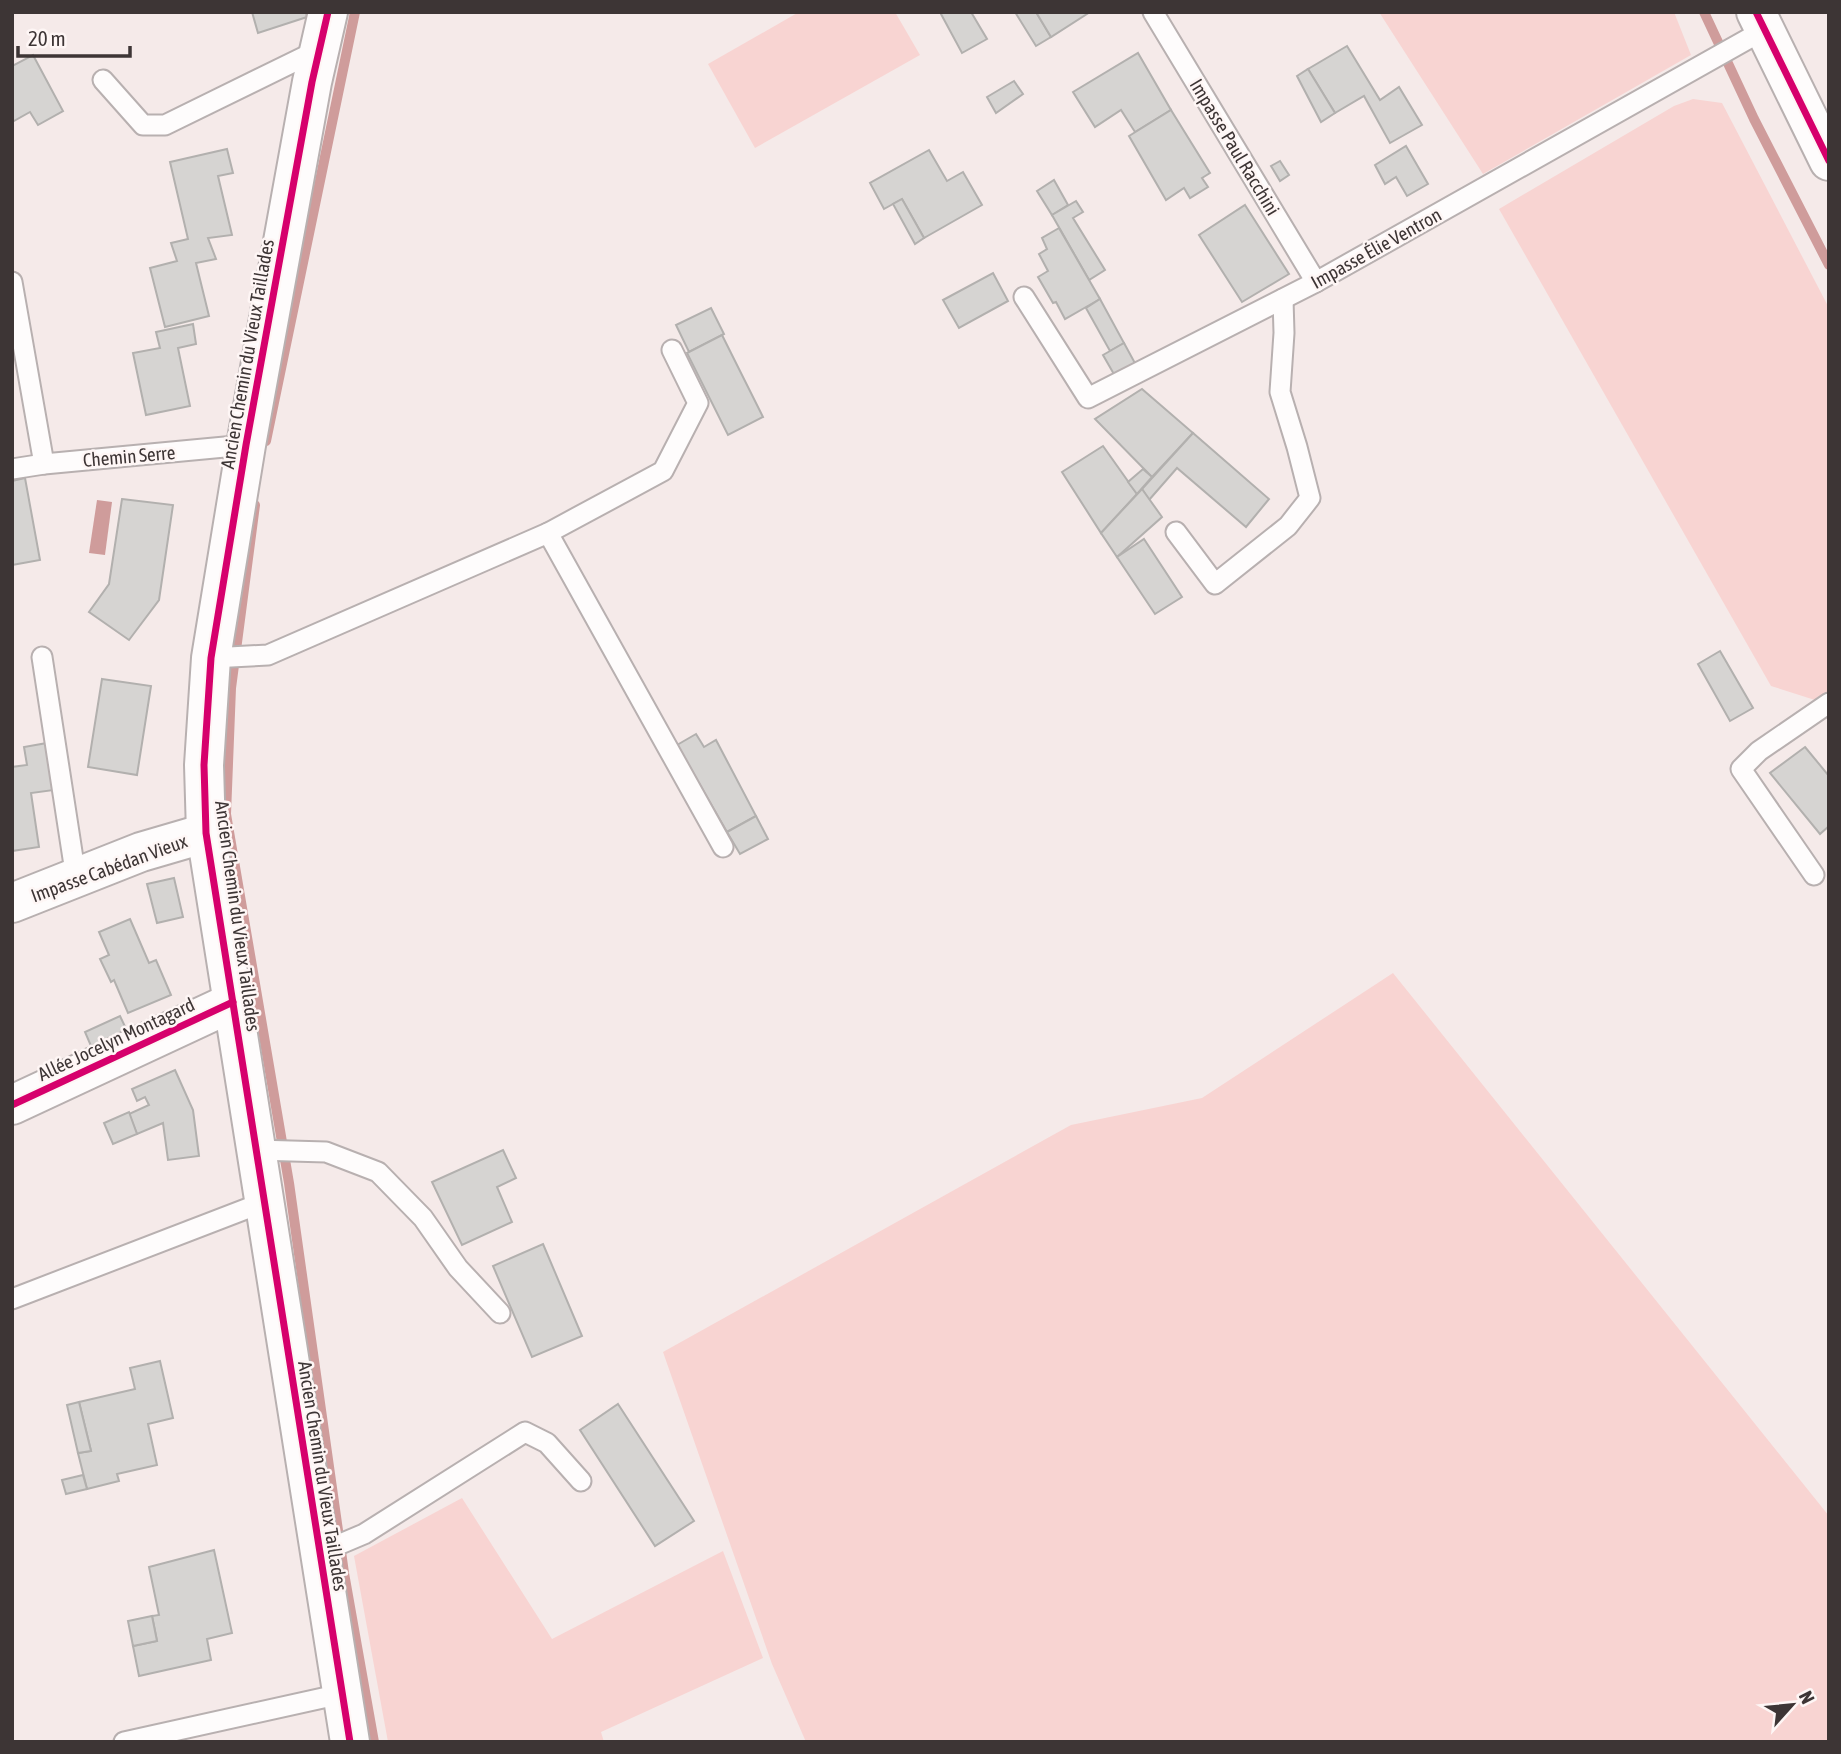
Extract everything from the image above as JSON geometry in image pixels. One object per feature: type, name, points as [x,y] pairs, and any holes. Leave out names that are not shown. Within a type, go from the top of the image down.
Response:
[{"type":"street","name":"Ancien Chemin du Vieux Taillades","points":[[328,12],[312,82],[246,444],[211,658],[204,765],[206,833],[350,1742]]},
{"type":"street","points":[[1760,21],[1829,161]]},
{"type":"street","name":"Impasse Cabédan Vieux","points":[[12,903],[141,852],[206,833]]},
{"type":"street","name":"Allée Jocelyn Montagard","points":[[12,1105],[233,1002]]},
{"type":"lane","name":"Impasse Paul Racchini","points":[[1153,12],[1316,282]]},
{"type":"lane","name":"Impasse Élie Ventron","points":[[1024,297],[1088,398],[1316,282],[1760,21]]},
{"type":"lane","points":[[103,80],[143,125],[165,125],[319,49]]},
{"type":"lane","points":[[12,282],[44,464]]},
{"type":"lane","points":[[1176,532],[1215,584],[1289,526],[1310,498],[1280,392],[1283,299]]},
{"type":"lane","points":[[211,658],[268,655],[548,533],[663,471],[698,404],[672,350]]},
{"type":"lane","name":"Chemin Serre","points":[[12,468],[246,444]]},
{"type":"lane","points":[[548,533],[723,847]]},
{"type":"lane","points":[[42,657],[76,878]]},
{"type":"lane","points":[[1814,875],[1741,769],[1759,751],[1829,703]]},
{"type":"lane","points":[[256,1150],[326,1152],[378,1172],[423,1218],[458,1268],[500,1313]]},
{"type":"lane","points":[[12,1299],[264,1202]]},
{"type":"lane","points":[[319,1553],[365,1534],[525,1432],[547,1443],[581,1480]]},
{"type":"lane","points":[[124,1742],[341,1694]]},
{"type":"shaded area","points":[[799,12],[895,12],[920,55],[755,148],[708,64]]},
{"type":"shaded area","points":[[1379,12],[1674,12],[1691,55],[1483,174]]},
{"type":"shaded area","points":[[1693,99],[1722,103],[1829,308],[1829,693],[1818,701],[1771,686],[1499,209],[1674,106]]},
{"type":"shaded area","points":[[97,500],[112,502],[105,555],[89,553]]},
{"type":"shaded area","points":[[1393,973],[1829,1516],[1829,1742],[806,1742],[772,1664],[663,1352],[1071,1125],[1202,1098]]},
{"type":"shaded area","points":[[462,1498],[552,1639],[723,1551],[763,1658],[601,1732],[604,1742],[388,1742],[354,1556]]},
{"type":"building","points":[[252,12],[306,12],[307,17],[258,33]]},
{"type":"building","points":[[971,12],[987,39],[962,53],[941,14]]},
{"type":"building","points":[[1015,12],[1036,12],[1051,37],[1036,46]]},
{"type":"building","points":[[1036,12],[1090,12],[1051,37]]},
{"type":"building","points":[[1347,46],[1380,100],[1399,87],[1422,125],[1390,143],[1364,96],[1335,113],[1308,69]]},
{"type":"building","points":[[1138,53],[1171,110],[1135,132],[1121,110],[1095,127],[1073,92]]},
{"type":"building","points":[[33,55],[63,111],[38,125],[30,112],[12,122],[12,66]]},
{"type":"building","points":[[1308,69],[1335,113],[1321,122],[1297,76]]},
{"type":"building","points":[[1014,81],[1023,94],[996,113],[987,97]]},
{"type":"building","points":[[1171,110],[1210,173],[1202,178],[1208,187],[1190,198],[1184,188],[1166,200],[1129,136]]},
{"type":"building","points":[[1406,146],[1428,184],[1407,196],[1396,177],[1385,184],[1375,165]]},
{"type":"building","points":[[227,149],[233,173],[218,176],[232,235],[208,238],[216,259],[196,263],[209,316],[165,327],[150,268],[177,261],[171,243],[188,239],[170,162]]},
{"type":"building","points":[[929,150],[947,181],[963,172],[982,205],[924,238],[902,199],[884,209],[870,183]]},
{"type":"building","points":[[1280,161],[1289,175],[1280,181],[1271,166]]},
{"type":"building","points":[[1054,180],[1068,205],[1052,215],[1037,191]]},
{"type":"building","points":[[902,199],[924,238],[915,244],[893,204]]},
{"type":"building","points":[[1076,201],[1083,212],[1073,218],[1105,270],[1089,280],[1052,215]]},
{"type":"building","points":[[1245,205],[1289,274],[1242,302],[1199,235]]},
{"type":"building","points":[[1059,228],[1100,299],[1065,319],[1038,277],[1048,271],[1039,254],[1047,249],[1042,238]]},
{"type":"building","points":[[993,273],[1008,301],[959,328],[943,300]]},
{"type":"building","points":[[1100,299],[1124,343],[1110,351],[1086,308]]},
{"type":"building","points":[[711,308],[724,334],[689,352],[676,325]]},
{"type":"building","points":[[193,324],[196,344],[178,348],[190,406],[146,415],[133,353],[160,348],[156,332]]},
{"type":"building","points":[[722,335],[763,417],[728,435],[687,353]]},
{"type":"building","points":[[1124,343],[1136,365],[1115,376],[1103,355]]},
{"type":"building","points":[[1142,389],[1193,433],[1152,477],[1095,419]]},
{"type":"building","points":[[1193,433],[1269,499],[1246,527],[1177,468],[1149,500],[1142,489]]},
{"type":"building","points":[[1103,446],[1137,494],[1101,533],[1062,472]]},
{"type":"building","points":[[1143,469],[1152,477],[1137,494],[1128,482]]},
{"type":"building","points":[[25,478],[40,560],[12,565],[12,481]]},
{"type":"building","points":[[1142,489],[1162,517],[1117,557],[1101,533]]},
{"type":"building","points":[[122,499],[173,505],[159,600],[129,640],[89,612],[109,584]]},
{"type":"building","points":[[1144,539],[1182,597],[1155,614],[1117,557]]},
{"type":"building","points":[[1720,651],[1753,708],[1730,721],[1698,664]]},
{"type":"building","points":[[102,679],[151,686],[137,775],[88,767]]},
{"type":"building","points":[[696,734],[704,747],[716,740],[756,816],[727,832],[677,745]]},
{"type":"building","points":[[47,743],[54,790],[31,793],[39,847],[12,851],[12,767],[27,765],[24,747]]},
{"type":"building","points":[[1805,747],[1829,776],[1829,826],[1820,834],[1770,773]]},
{"type":"building","points":[[756,816],[768,839],[740,854],[727,832]]},
{"type":"building","points":[[174,878],[183,917],[157,923],[147,884]]},
{"type":"building","points":[[130,919],[149,963],[156,960],[171,995],[128,1013],[114,980],[111,982],[100,959],[109,955],[99,932]]},
{"type":"building","points":[[120,1016],[130,1037],[94,1053],[85,1032]]},
{"type":"building","points":[[175,1070],[193,1110],[199,1156],[168,1160],[163,1123],[137,1134],[129,1114],[149,1105],[145,1097],[137,1101],[132,1089]]},
{"type":"building","points":[[129,1112],[137,1134],[113,1144],[104,1123]]},
{"type":"building","points":[[503,1150],[516,1178],[497,1187],[512,1222],[462,1245],[432,1182]]},
{"type":"building","points":[[543,1244],[582,1336],[532,1357],[493,1266]]},
{"type":"building","points":[[160,1361],[173,1418],[148,1424],[157,1465],[117,1474],[119,1481],[87,1489],[78,1453],[91,1451],[79,1402],[135,1389],[130,1368]]},
{"type":"building","points":[[79,1402],[91,1451],[78,1453],[67,1405]]},
{"type":"building","points":[[618,1404],[694,1521],[655,1546],[580,1430]]},
{"type":"building","points":[[83,1475],[87,1489],[66,1494],[62,1480]]},
{"type":"building","points":[[214,1550],[232,1633],[207,1639],[211,1660],[139,1676],[133,1646],[157,1641],[152,1616],[159,1615],[149,1567]]},
{"type":"building","points":[[152,1616],[157,1641],[133,1646],[128,1621]]},
{"type":"waterway","points":[[266,441],[355,12]]},
{"type":"waterway","points":[[1704,12],[1754,119],[1829,265]]},
{"type":"waterway","points":[[255,505],[231,688],[226,814],[289,1183],[344,1573],[374,1742]]},
{"type":"cycle path","points":[[328,12],[312,82],[246,445],[211,658],[204,765],[206,833],[350,1742]]},
{"type":"cycle path","points":[[1756,12],[1829,161]]},
{"type":"cycle path","points":[[12,1105],[233,1002]]}]
